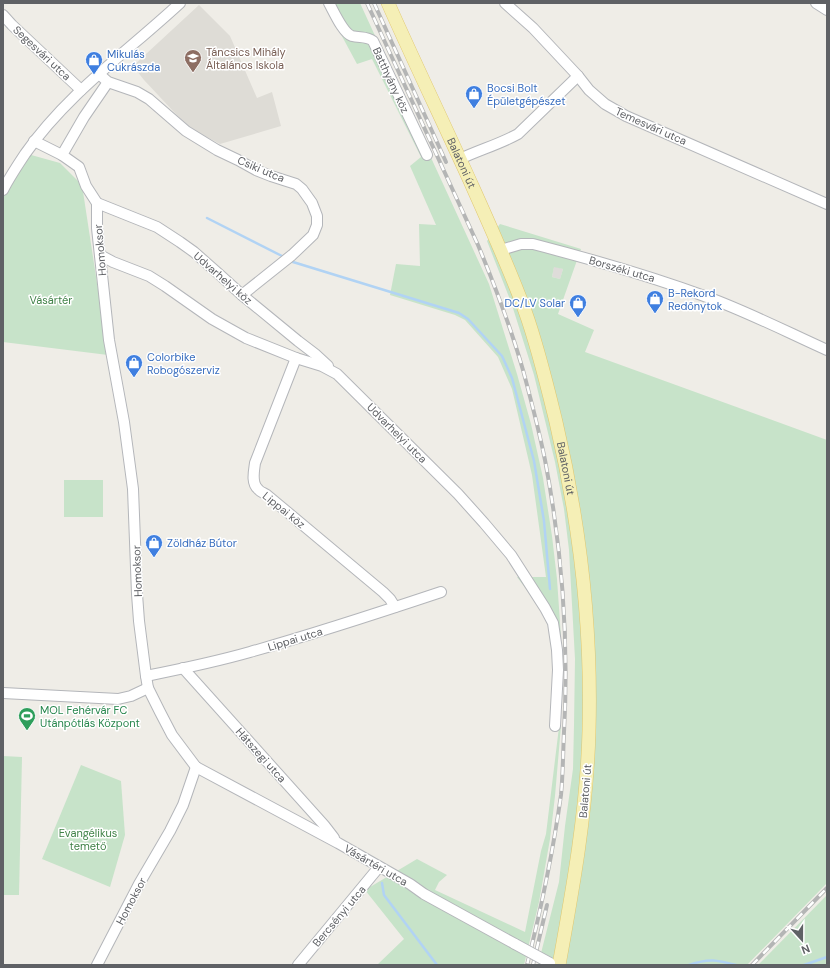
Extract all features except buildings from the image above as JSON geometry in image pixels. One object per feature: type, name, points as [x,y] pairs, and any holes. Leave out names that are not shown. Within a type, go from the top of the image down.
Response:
[{"type":"main road","name":"Balatoni út","points":[[388,3],[501,250],[526,313],[543,369],[555,417],[575,512],[586,609],[589,681],[589,732],[580,835],[574,879],[555,964]]},
{"type":"street","points":[[3,190],[34,141],[61,110],[99,74],[180,3]]},
{"type":"street","name":"Batthyány köz","points":[[329,3],[346,32],[351,36],[369,38],[373,41],[427,155]]},
{"type":"street","name":"Temesvári utca","points":[[505,3],[533,28],[578,76],[589,90],[605,104],[615,110],[827,204]]},
{"type":"street","points":[[816,3],[827,10]]},
{"type":"street","name":"Segesvári utca","points":[[3,15],[82,90]]},
{"type":"street","name":"Csiki utca","points":[[99,74],[108,82],[137,92],[149,98],[186,131],[217,150],[271,176],[296,184],[302,188],[312,203],[317,216],[317,225],[313,235],[292,255],[242,295]]},
{"type":"street","points":[[460,159],[518,134],[578,76]]},
{"type":"street","points":[[62,155],[84,117],[108,82]]},
{"type":"street","points":[[34,141],[62,155],[79,167],[86,186],[97,203]]},
{"type":"street","name":"Udvarhelyi köz","points":[[97,203],[157,228],[194,252],[242,295],[315,354],[337,374]]},
{"type":"street","name":"Homoksor","points":[[97,203],[97,228],[109,340],[124,422],[133,489],[138,608],[148,688],[172,734],[196,767],[183,805],[170,831],[139,884],[97,965]]},
{"type":"street","name":"Borszéki utca","points":[[501,250],[521,244],[533,244],[661,281],[735,308],[827,350]]},
{"type":"street","name":"Udvarhelyi utca","points":[[100,255],[113,262],[149,276],[212,319],[240,335],[296,358],[322,366],[337,374],[432,468],[511,555],[542,602],[553,623],[558,670],[556,726]]},
{"type":"street","name":"Lippai köz","points":[[296,358],[255,463],[254,485],[383,592],[395,607]]},
{"type":"street","name":"Lippai utca","points":[[146,676],[249,652],[441,592]]},
{"type":"street","name":"Hátszegi utca","points":[[183,668],[324,825],[338,843]]},
{"type":"street","points":[[3,693],[118,699],[130,696],[148,688]]},
{"type":"street","name":"Vásártéri utca","points":[[196,767],[338,843],[379,868],[410,884],[424,894],[515,944],[555,964]]},
{"type":"street","name":"Bercsényi utca","points":[[298,965],[379,868]]},
{"type":"shaded area","name":"Táncsics Mihály Általános Iskola","points":[[199,5],[230,36],[257,98],[272,92],[281,126],[220,144],[188,127],[144,80],[133,66]]},
{"type":"shaded area","points":[[554,266],[563,269],[560,279],[552,277]]},
{"type":"green space","points":[[324,3],[360,3],[489,284],[531,424],[543,478],[557,579],[561,637],[561,726],[550,839],[539,902],[524,965],[377,965],[404,939],[365,890],[417,859],[447,875],[439,882],[435,890],[525,932],[541,851],[546,834],[559,727],[554,654],[550,629],[539,606],[517,577],[546,577],[532,475],[512,389],[498,357],[465,320],[455,315],[390,295],[396,264],[420,266],[419,224],[436,225],[410,166],[421,157],[372,59],[357,64]]},
{"type":"green space","name":"Vásártér","points":[[24,153],[60,163],[82,185],[108,355],[3,342],[3,197]]},
{"type":"green space","points":[[500,224],[581,249],[558,314],[594,330],[585,352],[827,440],[827,883],[747,965],[538,965],[559,882],[573,769],[575,659],[569,550],[564,509],[555,462],[534,375],[511,302],[487,241]],"holes":[[[554,267],[563,269],[560,279],[552,277]]]},
{"type":"green space","points":[[64,480],[103,480],[103,517],[64,517]]},
{"type":"green space","points":[[3,756],[22,757],[19,895],[3,895]]},
{"type":"green space","name":"Evangélikus temető","points":[[81,765],[121,781],[125,835],[110,887],[42,859]]},
{"type":"green space","points":[[827,895],[827,965],[758,965]]},
{"type":"waterway","points":[[207,218],[284,257]]},
{"type":"waterway","points":[[293,262],[459,313],[468,319],[502,356],[512,378],[534,461],[544,521],[550,589]]},
{"type":"waterway","points":[[382,883],[384,895],[437,965]]},
{"type":"waterway","points":[[804,965],[827,957]]},
{"type":"waterway","points":[[689,965],[702,961],[713,960],[736,965]]},
{"type":"railway","points":[[367,3],[478,245],[497,291],[523,370],[545,460],[551,494],[560,561],[565,629],[566,664],[562,779],[558,816],[542,902],[527,965]]},
{"type":"railway","points":[[374,3],[446,162]]},
{"type":"railway","points":[[752,965],[827,888]]},
{"type":"railway","points":[[533,965],[547,905]]},
{"type":"place","name":"Táncsics Mihály Általános Iskola","points":[[193,73]]},
{"type":"place","name":"Mikulás Cukrászda","points":[[94,75]]},
{"type":"place","name":"Bocsi Bolt Épületgépészet","points":[[474,109]]},
{"type":"place","name":"B-Rekord Redőnytok","points":[[655,314]]},
{"type":"place","name":"DC/LV Solar","points":[[578,318]]},
{"type":"place","name":"Colorbike Robogószerviz","points":[[134,378]]},
{"type":"place","name":"Zöldház Bútor","points":[[154,558]]},
{"type":"place","name":"MOL Fehérvár FC Utánpótlás Központ","points":[[27,731]]}]
